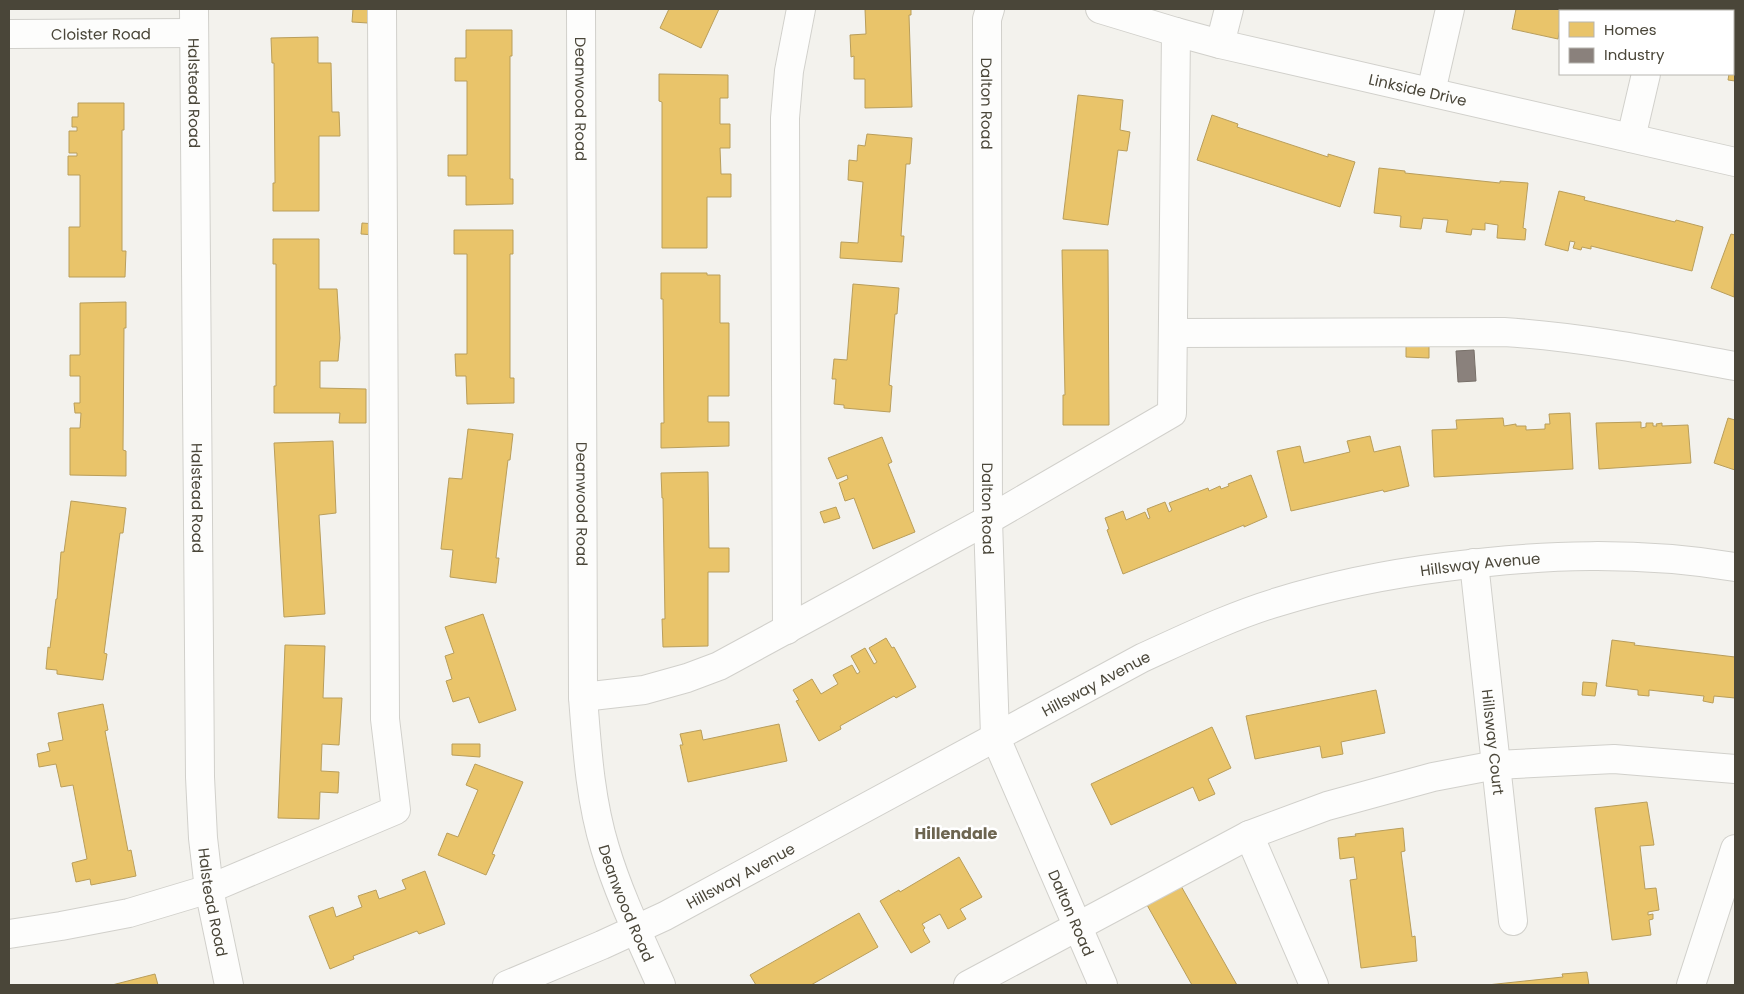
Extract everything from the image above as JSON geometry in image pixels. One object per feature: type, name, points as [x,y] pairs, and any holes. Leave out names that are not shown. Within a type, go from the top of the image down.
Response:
[{"type":"street","points":[[9,934],[129,913],[209,889],[396,810],[385,719],[382,9]]},
{"type":"street","name":"Deanwood Road","points":[[581,9],[583,697],[591,781],[598,819],[620,892],[662,985]]},
{"type":"street","points":[[788,630],[784,118],[789,71],[801,9]]},
{"type":"street","name":"Dalton Road","points":[[990,9],[987,19],[988,520],[995,736],[1104,985]]},
{"type":"street","name":"Linkside Drive","points":[[1100,9],[1220,44],[1735,162]]},
{"type":"street","points":[[1220,44],[1229,9]]},
{"type":"street","points":[[1431,92],[1450,9]]},
{"type":"street","name":"Halstead Road","points":[[194,21],[200,777],[203,838],[209,889],[229,985]]},
{"type":"street","name":"Cloister Road","points":[[9,34],[194,21]]},
{"type":"street","points":[[583,697],[644,690],[687,678],[719,666],[988,520],[1172,413],[1176,32]]},
{"type":"street","points":[[1631,138],[1646,75]]},
{"type":"street","points":[[1173,332],[1504,332],[1552,335],[1735,366]]},
{"type":"street","name":"Hillsway Avenue","points":[[507,985],[636,930],[1142,658],[1210,627],[1277,602],[1345,583],[1408,572],[1474,563],[1577,555],[1635,556],[1698,561],[1735,567]]},
{"type":"street","name":"Hillsway Court","points":[[1474,563],[1513,921]]},
{"type":"street","points":[[968,985],[1249,835],[1326,806],[1433,777],[1496,765],[1614,760],[1735,768]]},
{"type":"street","points":[[1249,835],[1314,985]]},
{"type":"street","points":[[1691,985],[1735,849]]},
{"type":"building: Homes","points":[[353,9],[369,9],[368,23],[352,22]]},
{"type":"building: Homes","points":[[669,9],[719,9],[701,48],[660,28]]},
{"type":"building: Homes","points":[[865,9],[911,9],[911,15],[909,15],[912,107],[865,108],[865,79],[854,79],[854,56],[851,57],[850,35],[866,34]]},
{"type":"building: Homes","points":[[1516,9],[1564,9],[1559,10],[1558,39],[1512,29]]},
{"type":"building: Homes","points":[[466,30],[512,30],[512,56],[510,56],[510,179],[513,179],[513,204],[466,205],[466,176],[448,176],[448,155],[467,155],[467,81],[455,81],[455,58],[466,58]]},
{"type":"building: Homes","points":[[1734,32],[1735,81],[1728,80],[1729,75],[1734,75]]},
{"type":"building: Homes","points":[[318,37],[318,63],[331,63],[332,112],[339,112],[340,136],[319,136],[319,211],[273,211],[273,183],[275,183],[274,63],[272,63],[271,38]]},
{"type":"building: Homes","points":[[659,74],[728,75],[728,98],[720,98],[720,124],[730,124],[730,148],[720,148],[721,174],[731,174],[731,197],[707,197],[707,248],[662,248],[662,102],[659,101]]},
{"type":"building: Homes","points":[[1078,95],[1123,100],[1120,130],[1130,132],[1127,151],[1118,150],[1108,225],[1063,219]]},
{"type":"building: Homes","points":[[78,103],[124,103],[124,130],[122,130],[122,251],[126,251],[125,277],[69,277],[69,227],[80,227],[80,175],[68,175],[68,156],[77,156],[77,153],[69,153],[69,131],[77,131],[77,127],[72,127],[72,117],[78,117]]},
{"type":"building: Homes","points":[[1212,115],[1238,124],[1237,127],[1328,157],[1328,154],[1355,162],[1340,207],[1197,160]]},
{"type":"building: Homes","points":[[867,134],[912,138],[910,164],[906,164],[901,236],[904,236],[902,262],[840,258],[841,242],[858,243],[863,182],[848,180],[849,160],[857,161],[858,145],[865,146]]},
{"type":"building: Homes","points":[[1379,168],[1405,171],[1405,173],[1500,183],[1500,181],[1528,183],[1523,228],[1526,229],[1525,240],[1497,238],[1498,225],[1485,223],[1485,230],[1472,229],[1471,235],[1446,232],[1448,220],[1423,218],[1421,229],[1400,227],[1401,216],[1374,213]]},
{"type":"building: Homes","points":[[1559,191],[1585,197],[1584,200],[1703,227],[1692,271],[1591,246],[1591,249],[1582,247],[1581,250],[1573,248],[1575,242],[1570,241],[1568,251],[1545,245]]},
{"type":"building: Homes","points":[[362,223],[376,224],[375,235],[361,234]]},
{"type":"building: Homes","points":[[454,230],[513,230],[513,254],[510,254],[510,378],[514,378],[514,403],[467,404],[466,376],[456,376],[455,354],[467,354],[467,254],[454,254]]},
{"type":"building: Homes","points":[[1731,234],[1735,235],[1734,297],[1711,288]]},
{"type":"building: Homes","points":[[273,239],[319,239],[319,289],[337,289],[340,338],[338,361],[320,361],[320,388],[366,389],[366,423],[339,423],[340,413],[274,413],[274,386],[276,386],[276,264],[273,264]]},
{"type":"building: Homes","points":[[1062,250],[1108,250],[1109,425],[1063,425],[1063,395],[1065,395]]},
{"type":"building: Homes","points":[[661,273],[707,273],[707,275],[720,275],[720,323],[729,323],[729,396],[708,396],[708,422],[729,422],[729,446],[661,448],[661,423],[664,423]]},
{"type":"building: Homes","points":[[853,284],[899,288],[889,385],[892,386],[890,412],[844,408],[844,405],[834,404],[836,379],[832,379],[834,359],[847,360]]},
{"type":"building: Homes","points":[[126,302],[123,450],[126,451],[126,476],[70,475],[70,428],[80,428],[81,413],[75,413],[74,403],[80,403],[80,376],[70,376],[70,355],[80,355],[80,303]]},
{"type":"building: Homes","points":[[1406,345],[1429,346],[1429,358],[1406,357]]},
{"type":"building: Homes","points":[[1570,413],[1573,469],[1434,477],[1432,430],[1457,429],[1456,420],[1503,418],[1504,426],[1516,424],[1516,426],[1526,426],[1526,430],[1545,429],[1545,424],[1550,424],[1549,414]]},
{"type":"building: Homes","points":[[1728,418],[1735,420],[1735,470],[1714,463]]},
{"type":"building: Homes","points":[[1641,422],[1641,428],[1646,427],[1646,423],[1653,423],[1653,426],[1662,423],[1662,426],[1688,425],[1691,463],[1599,469],[1596,423]]},
{"type":"building: Homes","points":[[468,429],[513,434],[496,558],[499,558],[496,583],[450,577],[453,550],[441,549],[449,478],[462,479]]},
{"type":"building: Homes","points":[[1370,436],[1374,452],[1400,446],[1409,486],[1291,511],[1277,451],[1300,446],[1304,463],[1350,452],[1347,441]]},
{"type":"building: Homes","points":[[882,437],[892,462],[888,464],[915,532],[873,549],[854,498],[845,501],[839,483],[848,479],[847,475],[837,479],[828,458]]},
{"type":"building: Homes","points":[[333,441],[336,513],[319,515],[325,614],[284,617],[274,443]]},
{"type":"building: Homes","points":[[708,472],[709,548],[729,548],[729,572],[708,572],[708,646],[663,647],[662,619],[665,619],[661,473]]},
{"type":"building: Homes","points":[[1251,475],[1267,517],[1123,574],[1107,530],[1109,529],[1105,518],[1123,511],[1126,520],[1145,512],[1148,519],[1150,518],[1147,509],[1165,502],[1169,512],[1172,510],[1169,503],[1208,488],[1209,491],[1220,486],[1221,489],[1229,486],[1228,484]]},
{"type":"building: Homes","points":[[71,501],[126,508],[123,533],[120,533],[104,653],[107,654],[103,680],[57,674],[57,670],[46,669],[57,599],[61,552],[64,552]]},
{"type":"building: Homes","points":[[836,507],[840,518],[824,523],[820,512]]},
{"type":"building: Homes","points":[[483,614],[516,710],[479,723],[469,697],[453,702],[446,681],[452,679],[445,656],[454,653],[445,627]]},
{"type":"building: Homes","points":[[886,638],[892,648],[894,647],[916,687],[896,698],[894,696],[840,726],[841,729],[819,741],[796,701],[799,700],[793,690],[812,679],[821,694],[838,684],[833,675],[852,665],[857,674],[860,672],[851,656],[865,648],[874,664],[877,662],[869,648]]},
{"type":"building: Homes","points":[[1612,640],[1635,643],[1634,645],[1735,657],[1735,698],[1714,696],[1713,703],[1703,701],[1704,696],[1649,690],[1649,696],[1638,695],[1638,690],[1606,686]]},
{"type":"building: Homes","points":[[285,645],[325,646],[323,698],[342,698],[339,745],[322,744],[321,771],[339,772],[338,793],[320,792],[319,819],[278,818]]},
{"type":"building: Homes","points":[[1583,682],[1597,683],[1595,696],[1582,695]]},
{"type":"building: Homes","points":[[1376,690],[1385,733],[1341,742],[1343,754],[1322,758],[1320,746],[1255,759],[1246,716]]},
{"type":"building: Homes","points":[[103,704],[108,730],[105,731],[128,851],[131,850],[136,876],[91,885],[90,879],[76,882],[72,863],[87,859],[73,785],[61,787],[56,764],[39,767],[37,754],[50,751],[48,743],[63,740],[58,713]]},
{"type":"building: Homes","points":[[779,724],[787,761],[688,782],[680,745],[683,745],[680,734],[701,730],[703,740]]},
{"type":"building: Homes","points":[[1212,727],[1231,768],[1208,779],[1215,794],[1199,801],[1193,787],[1111,825],[1091,784]]},
{"type":"building: Homes","points":[[452,744],[480,744],[480,757],[452,755]]},
{"type":"building: Homes","points":[[475,764],[523,782],[492,854],[495,855],[486,875],[438,855],[447,833],[458,837],[478,790],[466,785]]},
{"type":"building: Homes","points":[[1647,802],[1654,845],[1640,846],[1645,889],[1656,888],[1659,910],[1648,912],[1648,915],[1653,914],[1653,919],[1649,920],[1651,935],[1612,940],[1595,808]]},
{"type":"building: Homes","points":[[1403,828],[1405,851],[1401,852],[1412,937],[1415,936],[1417,961],[1361,968],[1350,880],[1357,879],[1354,857],[1340,859],[1338,838]]},
{"type":"building: Homes","points":[[959,857],[982,897],[960,909],[966,919],[948,929],[940,914],[922,924],[925,928],[923,930],[930,942],[911,953],[880,901],[899,890],[900,892]]},
{"type":"building: Homes","points":[[425,871],[445,924],[419,934],[417,931],[353,956],[354,959],[330,969],[309,916],[333,907],[336,917],[362,907],[358,896],[376,890],[379,899],[406,889],[402,880]]},
{"type":"building: Homes","points":[[1181,886],[1237,985],[1192,985],[1147,905]]},
{"type":"building: Homes","points":[[859,913],[878,947],[811,985],[756,985],[750,975]]},
{"type":"building: Homes","points":[[1587,972],[1589,985],[1487,985],[1563,977],[1562,974]]},
{"type":"building: Homes","points":[[155,974],[158,985],[112,985]]},
{"type":"building: Industry","points":[[1474,350],[1476,381],[1458,382],[1456,351]]},
{"type":"district","name":"Hillendale","points":[[956,833]]}]
